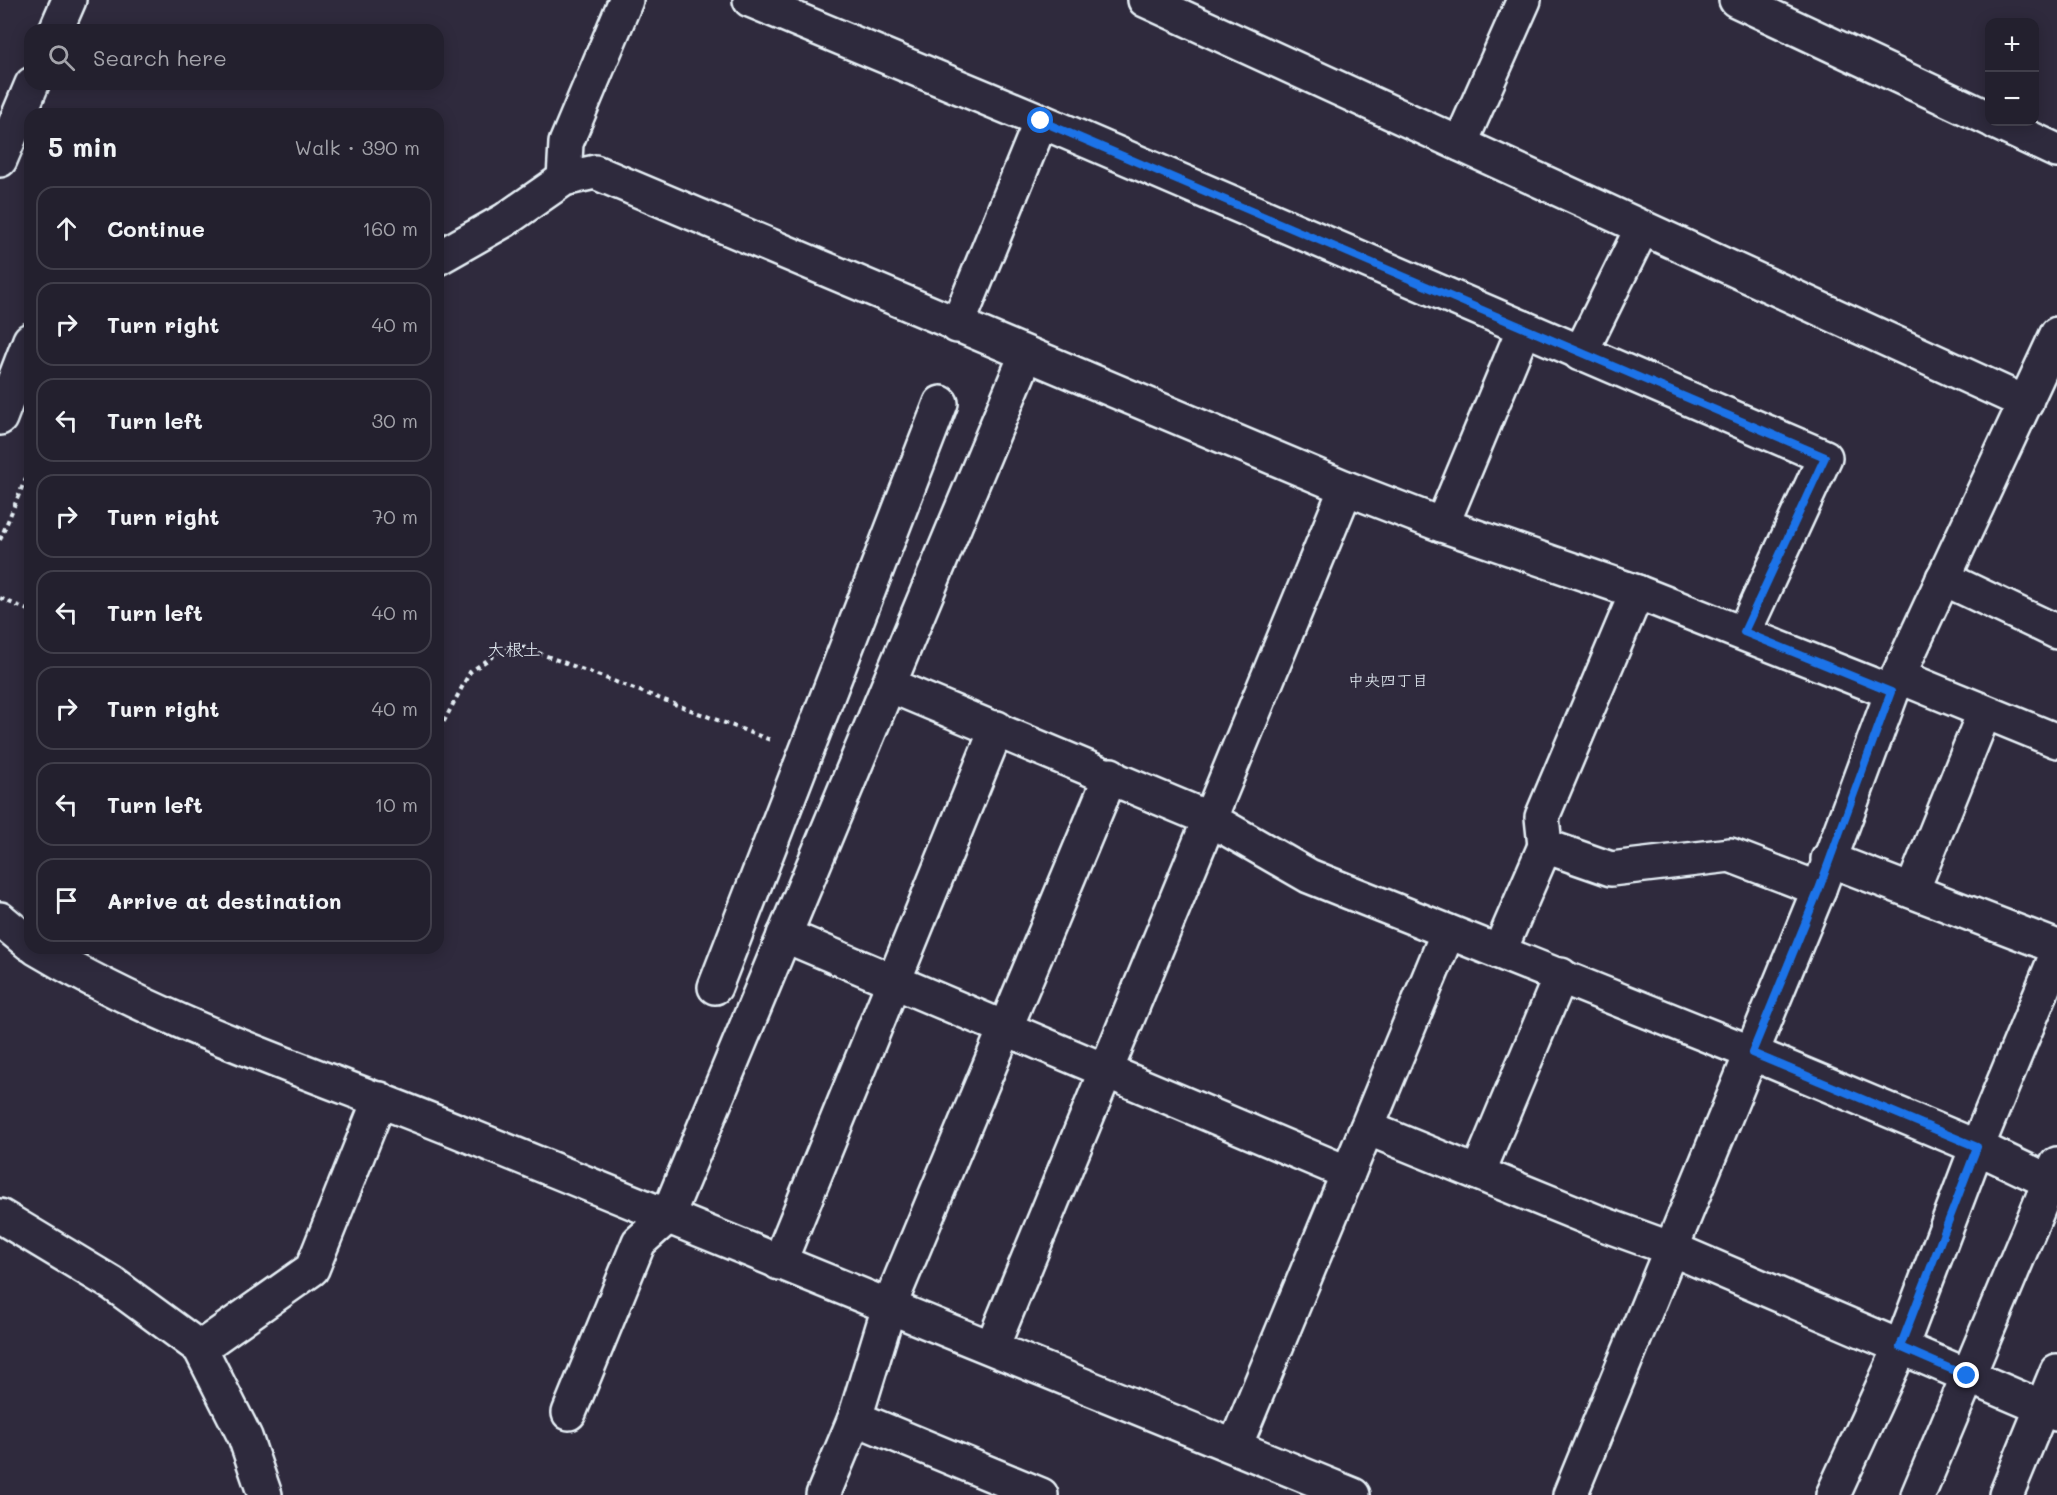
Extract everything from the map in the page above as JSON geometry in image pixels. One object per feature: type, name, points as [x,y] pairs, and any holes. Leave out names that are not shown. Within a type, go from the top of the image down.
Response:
[{"type":"street","points":[[59,24],[69,0]]},
{"type":"street","points":[[564,179],[566,143],[626,0]]},
{"type":"street","points":[[750,0],[1041,121],[1580,354],[1825,457],[1744,632]]},
{"type":"street","points":[[1145,0],[1642,228],[2039,394]]},
{"type":"street","points":[[1460,144],[1524,0]]},
{"type":"street","points":[[1736,0],[1985,117]]},
{"type":"street","points":[[0,160],[16,113],[29,90]]},
{"type":"street","points":[[957,326],[1041,121]]},
{"type":"street","points":[[2004,126],[2057,151]]},
{"type":"street","points":[[444,255],[505,220],[564,179],[595,172],[1346,488],[1442,525],[1637,592],[1744,632],[1984,713],[2057,741]]},
{"type":"street","points":[[1580,354],[1642,228]]},
{"type":"street","points":[[1442,525],[1524,328]]},
{"type":"street","points":[[1570,1495],[1824,874],[1894,684],[1943,578],[2039,394],[2057,334]]},
{"type":"street","points":[[569,1413],[639,1242],[667,1217],[1026,355]]},
{"type":"street","points":[[0,418],[24,356]]},
{"type":"street","points":[[715,987],[941,403]]},
{"type":"street","points":[[992,1347],[1346,488]]},
{"type":"street","points":[[1943,578],[2057,632]]},
{"type":"street","points":[[1500,951],[1545,846],[1542,817],[1637,592]]},
{"type":"street","points":[[889,685],[1112,776],[1210,819],[1309,876],[1561,975],[2055,1177],[1967,1376],[1918,1495]]},
{"type":"street","points":[[1912,891],[1984,713]]},
{"type":"street","points":[[779,1263],[997,728]]},
{"type":"street","points":[[823,1495],[855,1418],[889,1307],[1112,776]]},
{"type":"street","points":[[1545,846],[1611,869],[1730,855],[1912,891],[2057,947]]},
{"type":"street","points":[[0,919],[24,939]]},
{"type":"street","points":[[1235,1446],[1448,932]]},
{"type":"street","points":[[784,935],[1348,1173]]},
{"type":"street","points":[[46,954],[90,981],[162,1014],[380,1099],[1353,1495]]},
{"type":"street","points":[[1833,1495],[1900,1347],[1977,1147],[2057,954]]},
{"type":"street","points":[[1479,1173],[1561,975]]},
{"type":"street","points":[[200,1348],[312,1269],[380,1099]]},
{"type":"street","points":[[1367,1128],[1672,1249],[2049,1411]]},
{"type":"street","points":[[0,1216],[113,1284],[200,1348],[245,1437],[265,1495]]},
{"type":"street","points":[[2006,1495],[2049,1411],[2057,1371]]},
{"type":"street","points":[[855,1418],[1041,1495]]},
{"type":"path","points":[[0,540],[24,482]]},
{"type":"path","points":[[0,598],[24,608]]},
{"type":"path","points":[[444,722],[471,672],[512,643],[806,753]]},
{"type":"district","name":"大根土","points":[[514,649]]},
{"type":"district","name":"中央四丁目","points":[[1388,679]]},
{"type":"route","points":[[1041,121],[1580,354],[1825,457],[1744,632],[1891,692],[1828,859],[1819,889],[1752,1053],[1977,1147],[1900,1347],[1967,1376]]}]
